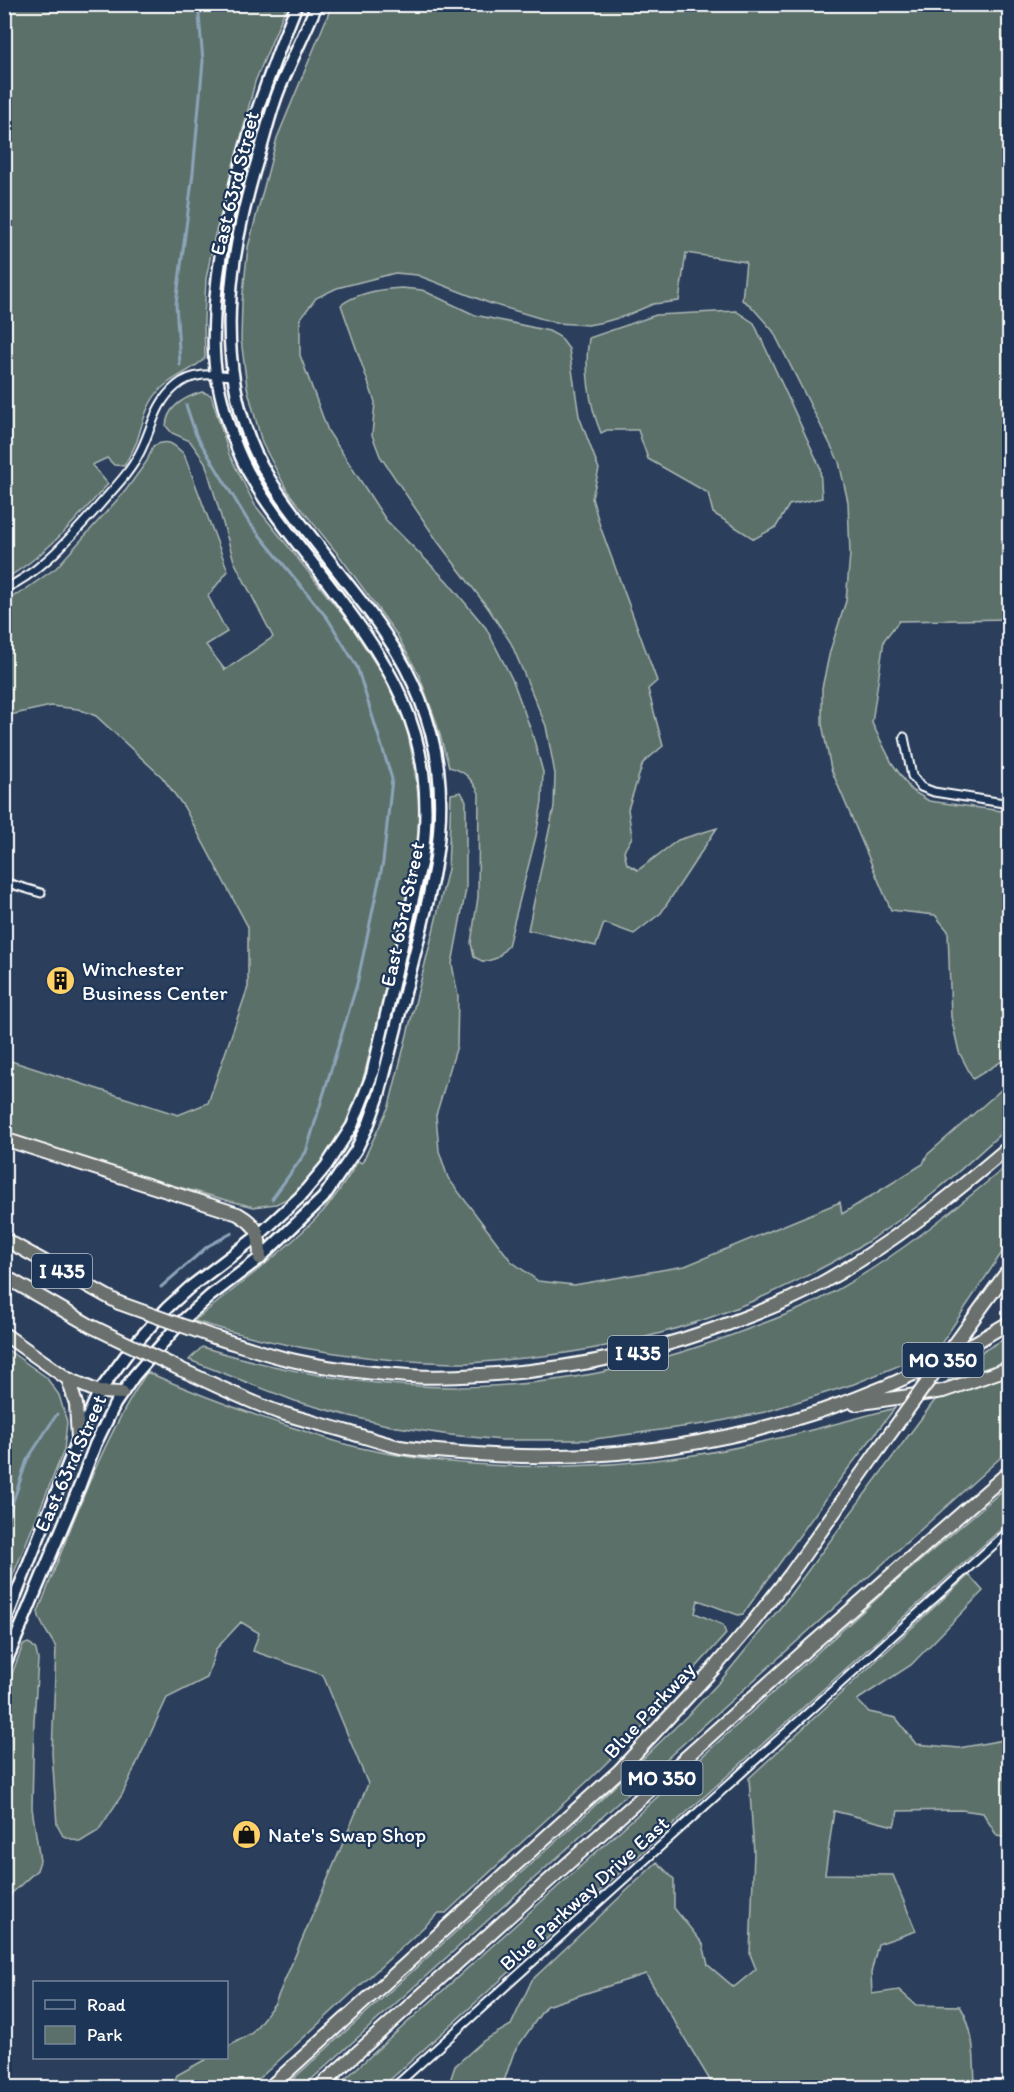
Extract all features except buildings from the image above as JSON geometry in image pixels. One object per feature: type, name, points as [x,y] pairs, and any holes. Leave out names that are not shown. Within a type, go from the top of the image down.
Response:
[{"type":"highway","points":[[4,1139],[238,1214],[252,1222],[260,1234],[260,1258]]},
{"type":"highway","name":"I 435","points":[[4,1239],[119,1303],[214,1337],[285,1359],[351,1370],[410,1376],[523,1373],[584,1364],[646,1351],[700,1336],[817,1286],[869,1256],[932,1210],[1010,1146]]},
{"type":"highway","name":"Blue Parkway","points":[[269,2088],[619,1771],[716,1668],[790,1575],[1008,1270]]},
{"type":"highway","name":"I 435","points":[[4,1276],[92,1326],[182,1370],[277,1411],[399,1446],[511,1456],[579,1456],[637,1452],[722,1439],[774,1426],[888,1386],[1010,1322]]},
{"type":"highway","points":[[4,1334],[68,1379],[99,1392],[122,1393]]},
{"type":"highway","points":[[830,1408],[943,1391],[1010,1368]]},
{"type":"highway","points":[[68,1379],[76,1404],[78,1439]]},
{"type":"highway","name":"MO 350","points":[[318,2088],[810,1646],[1010,1471]]},
{"type":"main road","name":"East 63rd Street","points":[[4,1626],[99,1392],[132,1347],[167,1308],[189,1288],[260,1234],[300,1197],[326,1166],[352,1126],[372,1075],[422,859],[426,831],[426,798],[416,736],[397,684],[354,616],[275,514],[254,482],[231,432],[216,375],[214,322],[218,272],[233,189],[252,123],[297,4]]},
{"type":"main road","name":"East 63rd Street","points":[[4,1667],[80,1485],[94,1445],[122,1393],[150,1356],[181,1322],[210,1296],[260,1258],[323,1198],[346,1166],[369,1123],[379,1095],[435,872],[441,817],[438,768],[430,731],[411,680],[388,637],[276,490],[250,440],[237,401],[233,376],[229,317],[238,234],[250,184],[278,93],[317,4]]},
{"type":"street","points":[[4,589],[34,570],[63,545],[129,472],[141,452],[149,426],[160,404],[175,387],[186,379],[216,375],[233,376]]},
{"type":"street","points":[[904,737],[912,776],[921,787],[933,792],[1010,804]]},
{"type":"street","points":[[4,882],[41,893]]},
{"type":"street","name":"Blue Parkway Drive East","points":[[393,2088],[1010,1530]]},
{"type":"street","points":[[4,1626],[19,1632]]},
{"type":"green space","points":[[5,4],[287,5],[255,82],[215,234],[206,279],[205,358],[168,383],[153,399],[136,444],[124,466],[114,465],[107,458],[92,465],[108,484],[84,511],[35,559],[5,579]]},
{"type":"green space","points":[[332,5],[1009,5],[1009,619],[899,621],[884,640],[872,723],[892,763],[911,790],[929,801],[1009,812],[1009,1126],[938,1189],[901,1218],[862,1245],[822,1268],[742,1306],[658,1334],[615,1344],[489,1362],[420,1362],[322,1351],[258,1338],[194,1321],[278,1254],[309,1225],[324,1210],[358,1161],[362,1163],[389,1106],[430,944],[448,869],[451,794],[461,792],[466,801],[466,889],[452,964],[458,996],[457,1046],[436,1115],[439,1151],[448,1178],[511,1261],[538,1281],[574,1285],[685,1266],[840,1202],[842,1214],[923,1164],[927,1155],[1003,1088],[1002,1061],[973,1079],[959,1052],[951,1017],[948,931],[935,915],[891,910],[831,769],[822,724],[822,688],[830,651],[846,601],[850,554],[848,502],[839,462],[773,331],[750,305],[742,300],[746,262],[686,253],[679,301],[653,304],[625,316],[588,325],[556,323],[489,303],[417,275],[395,273],[337,288],[316,298],[300,319],[300,355],[328,431],[386,520],[447,581],[486,628],[513,681],[543,772],[542,802],[536,836],[508,946],[497,958],[484,962],[474,957],[471,943],[478,897],[479,793],[467,776],[449,767],[436,721],[419,675],[397,635],[341,558],[288,492],[262,443],[247,387],[241,339],[242,302],[248,247],[277,138]]},
{"type":"green space","points":[[402,288],[422,290],[475,315],[549,331],[560,337],[569,349],[579,416],[599,469],[592,498],[600,526],[657,681],[648,689],[663,746],[643,763],[628,809],[632,837],[624,851],[627,864],[638,870],[678,840],[717,828],[661,913],[634,934],[604,923],[596,946],[528,930],[554,807],[555,774],[546,726],[511,643],[488,608],[438,542],[380,456],[372,435],[375,402],[341,305],[370,292]]},
{"type":"green space","points":[[736,311],[754,323],[820,467],[822,498],[789,505],[776,527],[754,539],[713,513],[708,493],[648,459],[638,430],[607,430],[601,433],[593,411],[587,374],[589,338],[656,315]]},
{"type":"green space","points":[[202,392],[211,395],[229,454],[255,505],[350,624],[386,680],[407,728],[420,808],[418,842],[393,958],[360,1092],[345,1128],[322,1162],[295,1195],[276,1204],[254,1207],[157,1181],[5,1133],[5,1059],[178,1115],[208,1103],[248,987],[248,927],[184,807],[162,777],[96,716],[78,709],[51,706],[5,716],[5,600],[20,593],[56,568],[126,490],[147,461],[153,446],[158,444],[170,443],[184,454],[228,571],[208,596],[227,632],[206,645],[225,670],[273,637],[234,561],[205,462],[190,441],[172,433],[166,426],[173,408],[189,397]]},
{"type":"green space","points":[[1009,1164],[1009,1242],[937,1350],[854,1384],[765,1412],[711,1423],[588,1440],[502,1440],[391,1426],[346,1415],[295,1401],[189,1360],[202,1347],[271,1366],[339,1378],[407,1385],[474,1387],[541,1382],[608,1371],[675,1354],[743,1331],[816,1301],[851,1282],[898,1251]]},
{"type":"green space","points":[[1009,1336],[1009,1360],[947,1382],[959,1365]]},
{"type":"green space","points":[[5,1348],[46,1377],[59,1395],[67,1422],[64,1450],[5,1595]]},
{"type":"green space","points":[[147,1372],[236,1408],[343,1444],[401,1456],[441,1461],[523,1466],[646,1461],[713,1452],[895,1408],[841,1478],[743,1614],[738,1615],[698,1600],[695,1613],[723,1625],[726,1634],[641,1729],[591,1778],[446,1913],[439,1913],[250,2087],[171,2088],[177,2075],[206,2059],[228,2059],[228,2046],[252,2033],[275,2003],[368,1784],[323,1675],[253,1651],[259,1633],[241,1622],[216,1649],[207,1678],[167,1698],[122,1795],[98,1831],[80,1842],[63,1836],[57,1825],[52,1753],[56,1648],[38,1612],[100,1459]]},
{"type":"green space","points":[[1009,1374],[1009,1450],[303,2087],[283,2088],[587,1813],[691,1712],[722,1679],[783,1604],[935,1400]]},
{"type":"green space","points":[[1009,1485],[1009,1522],[382,2087],[336,2087],[892,1585]]},
{"type":"green space","points":[[969,1575],[983,1591],[911,1665],[857,1700],[869,1712],[896,1718],[916,1744],[959,1748],[1009,1739],[1009,1838],[997,1836],[983,1813],[961,1810],[898,1811],[894,1826],[834,1811],[825,1874],[893,1875],[916,1931],[878,1944],[871,1973],[872,1994],[899,1990],[916,2005],[960,2006],[971,2035],[975,2087],[714,2087],[646,1974],[546,2006],[514,2052],[502,2087],[448,2087],[455,2066],[483,2041],[511,2025],[532,1980],[657,1862],[674,1879],[674,1908],[703,1944],[708,1965],[734,1987],[756,1969],[750,1954],[754,1853],[749,1778]]},
{"type":"green space","points":[[28,1643],[36,1650],[38,1660],[32,1808],[40,1861],[37,1870],[12,1893],[5,1908],[5,1692],[23,1645]]},
{"type":"waterway","points":[[180,365],[176,304],[193,173],[203,61],[198,4]]},
{"type":"waterway","points":[[186,405],[196,435],[248,521],[328,619],[357,667],[392,779],[383,862],[357,984],[306,1152],[272,1199]]},
{"type":"waterway","points":[[161,1287],[208,1246],[232,1233]]},
{"type":"waterway","points":[[4,1528],[27,1460],[57,1414]]},
{"type":"place","name":"Winchester Business Center","points":[[61,980]]},
{"type":"place","name":"Nate's Swap Shop","points":[[247,1834]]}]
